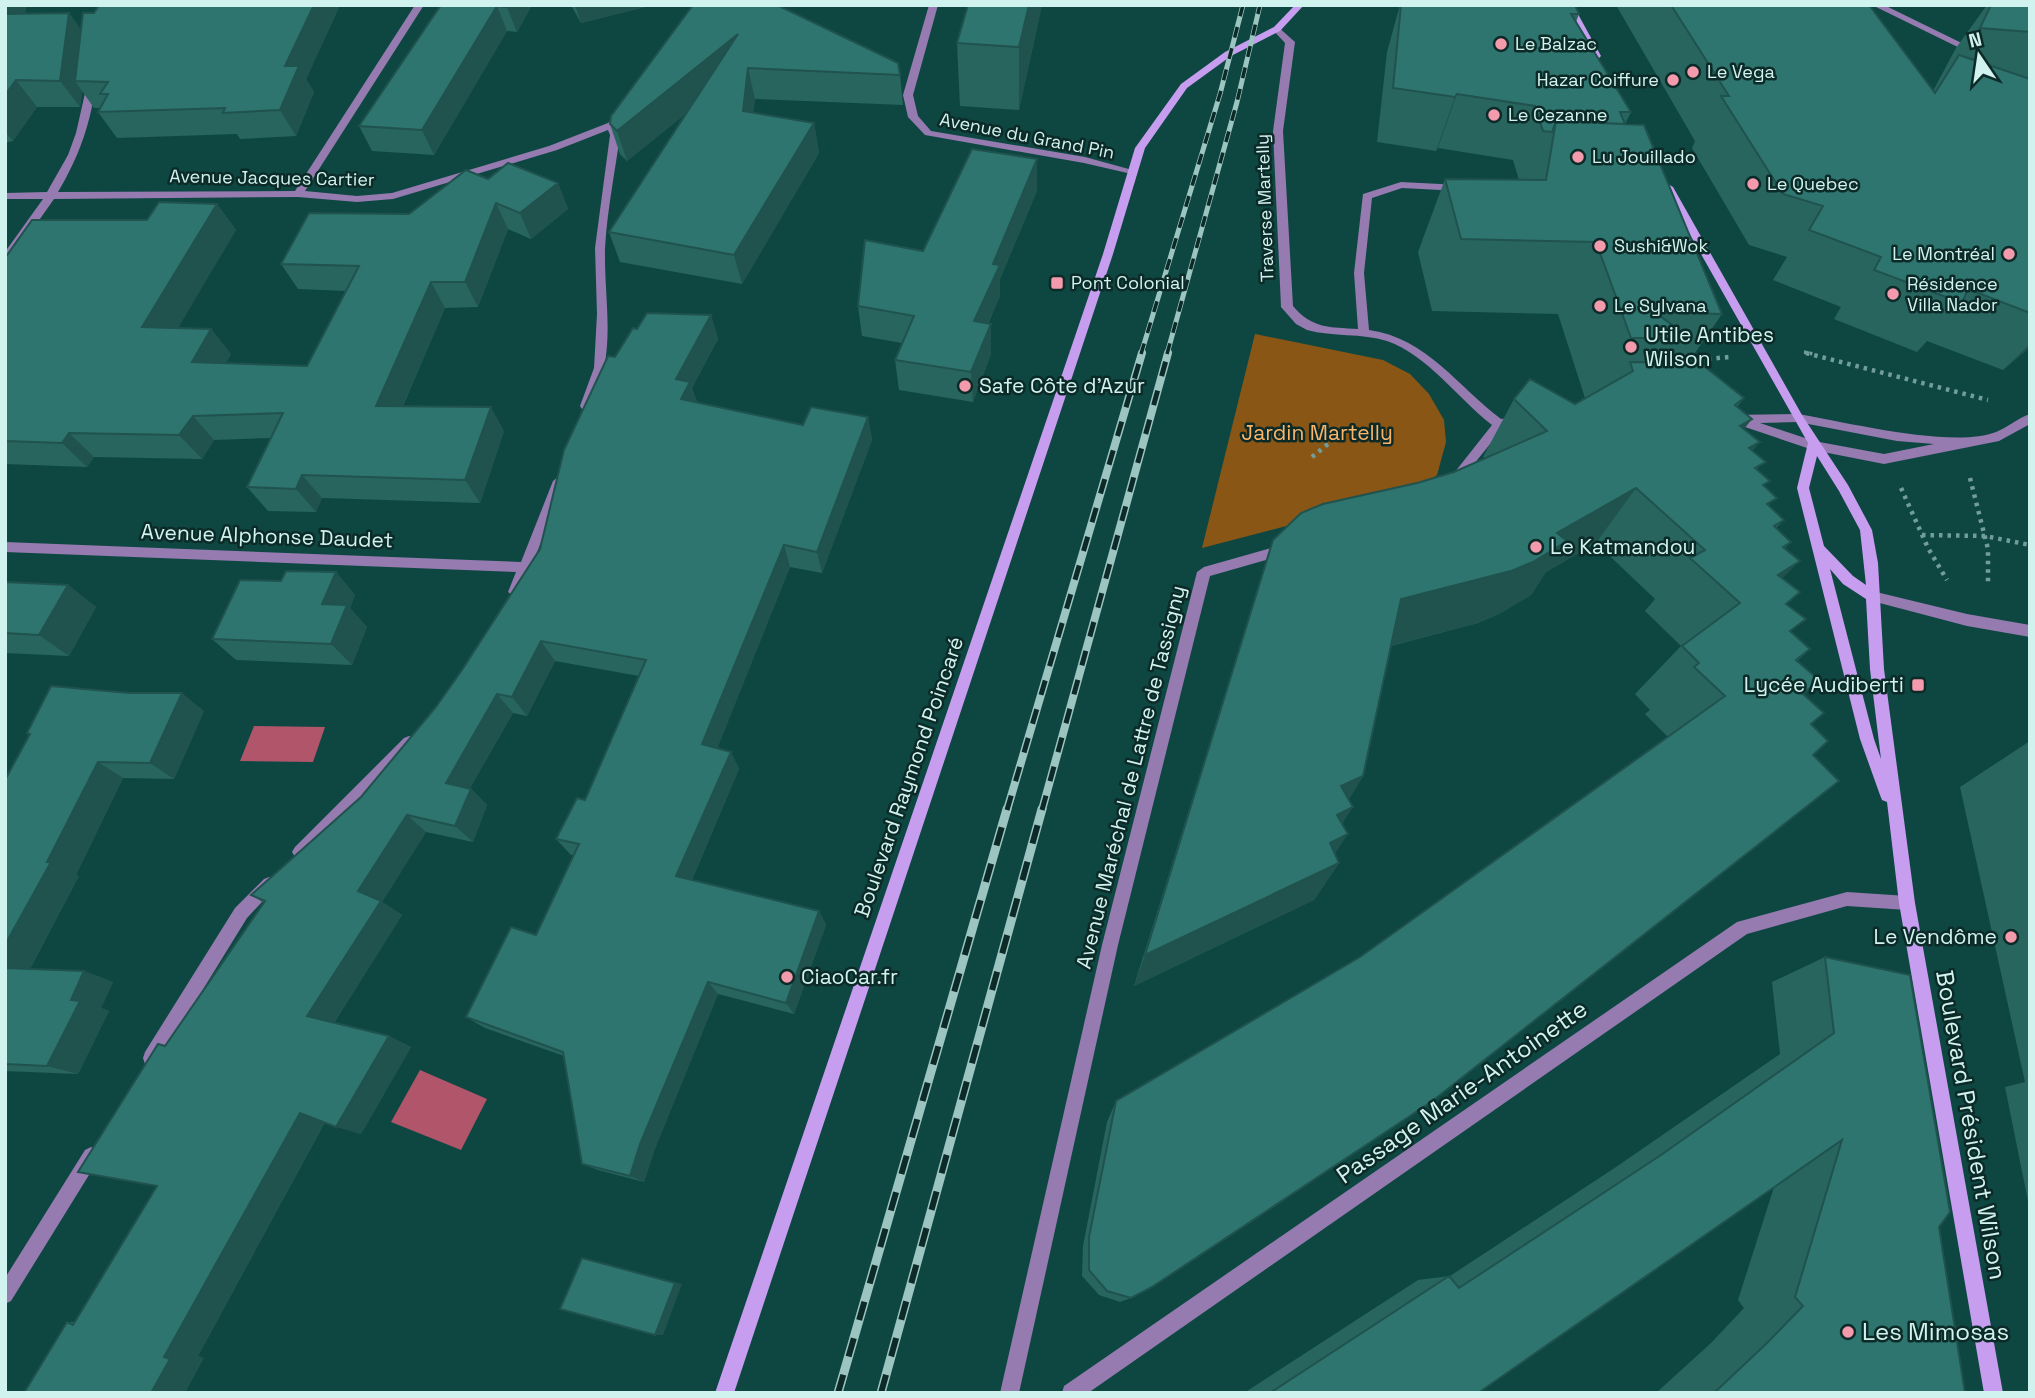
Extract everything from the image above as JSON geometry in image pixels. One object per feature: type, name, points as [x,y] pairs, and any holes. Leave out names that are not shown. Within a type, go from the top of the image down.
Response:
[{"type":"main road","name":"Boulevard Raymond Poincaré","points":[[724,1393],[1145,140],[1184,86],[1228,54],[1277,29],[1300,5]]},
{"type":"main road","points":[[1568,5],[1599,62]]},
{"type":"main road","name":"Boulevard Président Wilson","points":[[1660,173],[1667,197],[1866,530],[1877,668],[1906,903],[1994,1393]]},
{"type":"main road","name":"Boulevard Président Wilson","points":[[1813,445],[1803,488],[1867,739],[1897,823]]},
{"type":"main road","name":"Boulevard Président Wilson","points":[[1820,549],[1848,580],[1872,596]]},
{"type":"street","points":[[298,194],[420,5]]},
{"type":"street","name":"Avenue du Grand Pin","points":[[934,5],[908,95],[913,117],[928,133],[1085,160],[1132,173]]},
{"type":"street","points":[[1876,5],[1983,56]]},
{"type":"street","name":"Traverse Martelly","points":[[1277,29],[1290,41],[1278,131],[1287,307],[1303,324],[1391,338],[1413,349],[1440,371],[1479,411],[1499,424]]},
{"type":"street","points":[[5,260],[54,194],[73,160],[90,106],[92,68]]},
{"type":"street","name":"Avenue Jacques Cartier","points":[[5,196],[298,194],[357,199],[393,197],[553,148],[616,120],[600,248],[603,314],[600,368],[582,418]]},
{"type":"street","points":[[1364,333],[1359,273],[1367,196],[1401,184],[1468,188]]},
{"type":"street","points":[[1719,418],[1798,418],[1897,436],[1964,443]]},
{"type":"street","points":[[1733,419],[1813,445],[1884,459],[1999,436],[2030,418]]},
{"type":"street","points":[[1441,498],[1499,424],[1534,419]]},
{"type":"street","points":[[509,604],[527,567],[564,467]]},
{"type":"street","name":"Avenue Maréchal de Lattre de Tassigny","points":[[1009,1393],[1110,945],[1204,572],[1305,544]]},
{"type":"street","name":"Avenue Alphonse Daudet","points":[[5,547],[527,567]]},
{"type":"street","points":[[1872,596],[1967,620],[2030,631]]},
{"type":"street","points":[[141,1075],[241,913],[416,735]]},
{"type":"street","name":"Passage Marie-Antoinette","points":[[1071,1393],[1743,927],[1847,900],[1906,903]]},
{"type":"street","points":[[5,1295],[98,1144]]},
{"type":"path","points":[[1804,352],[1963,396],[1988,400]]},
{"type":"path","points":[[1708,359],[1736,356]]},
{"type":"path","points":[[1312,457],[1339,435]]},
{"type":"path","points":[[1969,478],[1988,549],[1989,583]]},
{"type":"path","points":[[1897,481],[1922,536],[1950,586]]},
{"type":"path","points":[[1922,536],[1985,536],[2030,545]]},
{"type":"green space","name":"Jardin Martelly","points":[[1255,334],[1383,360],[1410,374],[1429,394],[1444,420],[1446,442],[1437,475],[1410,494],[1202,548]]},
{"type":"shaded area","points":[[254,726],[325,727],[313,762],[240,761]]},
{"type":"shaded area","points":[[420,1070],[487,1099],[461,1150],[391,1122]]},
{"type":"building","points":[[99,5],[314,5],[285,66],[299,66],[280,110],[223,113],[225,108],[98,112],[108,94],[100,94],[108,82],[75,81],[83,13],[94,13]]},
{"type":"building","points":[[441,5],[508,5],[497,6],[422,130],[359,126]]},
{"type":"building","points":[[693,5],[777,5],[898,63],[900,75],[748,68],[743,111],[814,123],[734,255],[609,232],[738,34],[617,131],[610,124],[611,116]]},
{"type":"building","points":[[968,5],[1029,5],[1019,47],[957,43]]},
{"type":"building","points":[[1401,5],[1575,5],[1579,14],[1571,14],[1631,112],[1620,112],[1625,124],[1556,121],[1552,132],[1543,131],[1535,106],[1393,88]]},
{"type":"building","points":[[1671,5],[1869,5],[1935,93],[1959,55],[2030,79],[2030,313],[1968,289],[1962,303],[1874,270],[1881,257],[1809,230],[1823,206],[1783,194],[1721,96],[1729,96]]},
{"type":"building","points":[[1991,5],[2030,5],[2030,32],[1980,28]]},
{"type":"building","points":[[69,13],[60,81],[16,80],[5,95],[5,14]]},
{"type":"building","points":[[1556,121],[1644,125],[1722,314],[1655,312],[1689,338],[1631,338],[1596,242],[1461,239],[1445,179],[1546,180]]},
{"type":"building","points":[[972,149],[1037,159],[993,264],[1000,265],[974,321],[991,324],[971,372],[895,360],[914,316],[858,306],[865,240],[923,251]]},
{"type":"building","points":[[508,163],[558,183],[520,213],[496,203],[465,282],[431,282],[376,406],[491,407],[465,480],[302,475],[296,489],[247,487],[283,413],[193,416],[179,435],[69,433],[62,443],[5,441],[5,258],[32,220],[147,220],[159,202],[217,204],[142,327],[211,329],[192,362],[307,366],[359,266],[281,264],[309,213],[409,214],[466,170],[488,179]]},
{"type":"building","points":[[647,313],[711,315],[676,379],[690,382],[681,399],[803,425],[811,407],[868,417],[817,552],[784,545],[702,744],[731,752],[676,876],[819,911],[786,1003],[708,982],[640,1144],[630,1176],[582,1164],[563,1052],[466,1017],[511,927],[536,935],[579,844],[556,839],[577,798],[585,800],[646,660],[541,641],[512,697],[497,694],[446,783],[471,789],[455,826],[407,815],[358,891],[381,901],[307,1016],[389,1036],[336,1127],[300,1113],[164,1357],[170,1359],[151,1393],[24,1393],[67,1322],[73,1325],[157,1186],[78,1172],[158,1044],[165,1046],[265,901],[251,895],[361,797],[436,707],[462,670],[540,549],[564,450],[608,356],[615,357],[633,328],[637,329]]},
{"type":"building","points":[[1630,362],[1700,363],[1744,398],[1735,405],[1752,419],[1740,426],[1760,442],[1749,448],[1766,462],[1755,468],[1770,481],[1763,485],[1777,498],[1767,504],[1784,520],[1774,526],[1791,542],[1783,547],[1800,561],[1778,575],[1800,592],[1786,604],[1806,619],[1790,631],[1810,649],[1796,660],[1819,680],[1803,694],[1824,713],[1811,724],[1828,741],[1813,755],[1839,781],[1431,1102],[1152,1287],[1131,1298],[1107,1291],[1089,1270],[1089,1237],[1116,1101],[1360,957],[1725,696],[1694,667],[1699,663],[1682,646],[1740,603],[1690,558],[1705,550],[1636,488],[1557,533],[1567,541],[1533,562],[1511,571],[1401,599],[1363,776],[1341,786],[1353,807],[1337,815],[1348,834],[1330,843],[1339,863],[1145,955],[1273,540],[1301,513],[1323,504],[1454,472],[1547,431],[1514,399],[1530,379],[1575,404],[1633,371]]},
{"type":"building","points":[[286,571],[336,572],[322,604],[347,605],[331,644],[212,639],[240,580],[281,581]]},
{"type":"building","points":[[5,582],[68,585],[39,635],[5,633]]},
{"type":"building","points":[[51,686],[129,693],[182,693],[150,763],[98,762],[47,862],[51,862],[5,945],[5,780],[30,734],[27,733]]},
{"type":"building","points":[[1825,957],[1910,975],[1950,1212],[1939,1227],[1965,1393],[1714,1393],[1803,1306],[1795,1297],[1842,1140],[1478,1393],[1270,1393],[1449,1276],[1459,1288],[1661,1155],[1834,1033]]},
{"type":"building","points":[[5,968],[84,971],[71,1000],[80,1001],[47,1066],[5,1064]]},
{"type":"building","points":[[582,1258],[675,1283],[655,1335],[560,1309]]},
{"type":"railway","points":[[1141,354],[1220,94],[1243,5]]},
{"type":"railway","points":[[1167,354],[1237,102],[1260,5]]},
{"type":"railway","points":[[1007,810],[1142,353]]},
{"type":"railway","points":[[1042,810],[1168,353]]},
{"type":"railway","points":[[838,1393],[1007,809]]},
{"type":"railway","points":[[881,1393],[1042,809]]},
{"type":"place","name":"Le Balzac","points":[[1501,44]]},
{"type":"place","name":"Le Vega","points":[[1693,72]]},
{"type":"place","name":"Hazar Coiffure","points":[[1673,80]]},
{"type":"place","name":"Le Cezanne","points":[[1494,115]]},
{"type":"place","name":"Lu Jouillado","points":[[1578,157]]},
{"type":"place","name":"Le Quebec","points":[[1753,184]]},
{"type":"place","name":"Sushi&Wok","points":[[1600,246]]},
{"type":"place","name":"Le Montréal","points":[[2009,254]]},
{"type":"place","name":"Pont Colonial","points":[[1057,283]]},
{"type":"place","name":"Résidence Villa Nador","points":[[1893,294]]},
{"type":"place","name":"Le Sylvana","points":[[1600,306]]},
{"type":"place","name":"Utile Antibes Wilson","points":[[1631,347]]},
{"type":"place","name":"Safe Côte d'Azur","points":[[965,386]]},
{"type":"place","name":"Le Katmandou","points":[[1536,547]]},
{"type":"place","name":"Lycée Audiberti","points":[[1918,685]]},
{"type":"place","name":"Le Vendôme","points":[[2011,937]]},
{"type":"place","name":"CiaoCar.fr","points":[[787,977]]},
{"type":"place","name":"Les Mimosas","points":[[1848,1332]]}]
